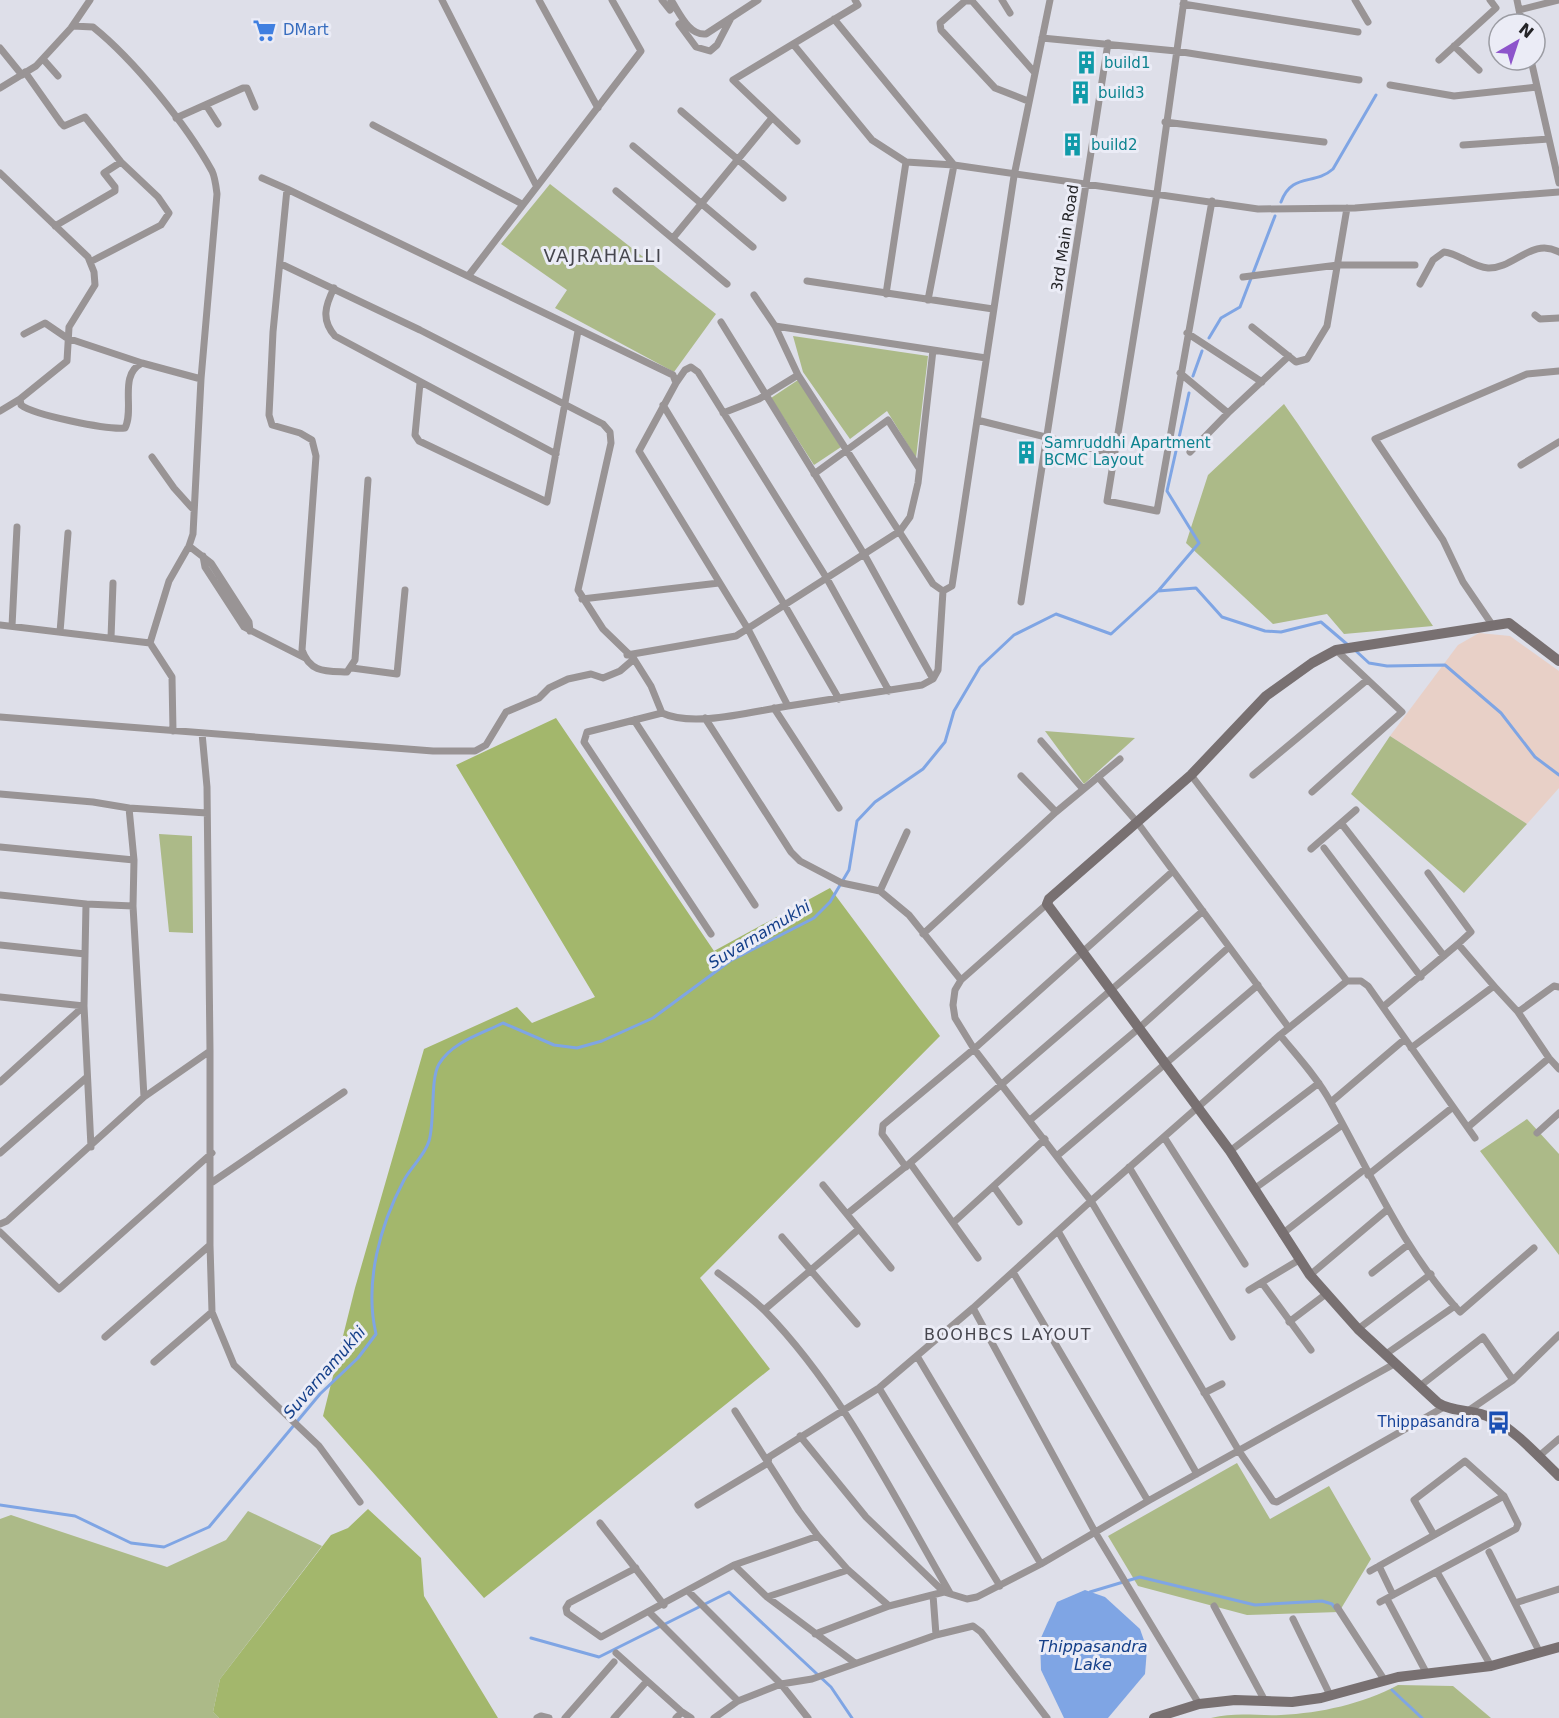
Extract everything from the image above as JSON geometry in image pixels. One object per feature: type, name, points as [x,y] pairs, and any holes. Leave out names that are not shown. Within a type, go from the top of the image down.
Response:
[{"type":"street","points":[[0,88],[43,59],[73,26],[90,0]]},
{"type":"street","points":[[442,0],[536,185]]},
{"type":"street","points":[[539,0],[598,108]]},
{"type":"street","points":[[469,276],[536,185],[641,51],[612,0]]},
{"type":"street","points":[[662,0],[670,10]]},
{"type":"street","points":[[670,0],[693,32],[699,35],[706,34],[758,0]]},
{"type":"street","points":[[1002,0],[1010,13]]},
{"type":"street","points":[[943,591],[952,586],[1014,176],[1050,0]]},
{"type":"street","points":[[1355,0],[1368,22]]},
{"type":"street","points":[[1439,60],[1496,8],[1491,0]]},
{"type":"street","points":[[1517,0],[1519,10],[1559,0]]},
{"type":"street","points":[[1028,101],[995,88],[941,30],[940,23],[965,1],[972,1],[1035,73]]},
{"type":"street","points":[[797,141],[733,80],[859,2]]},
{"type":"street","points":[[1212,201],[1157,511],[1107,501],[1157,193],[1183,2],[1358,32]]},
{"type":"street","points":[[679,24],[696,47],[710,51],[717,45],[732,17]]},
{"type":"street","points":[[834,19],[954,165]]},
{"type":"street","points":[[73,26],[90,26],[97,30],[130,62],[176,118],[213,173],[217,194],[201,379],[192,508],[193,534],[189,546],[169,581],[150,643]]},
{"type":"street","points":[[1042,38],[1176,51],[1359,80]]},
{"type":"street","name":"3rd Main Road","points":[[1021,602],[1088,184],[1108,43]]},
{"type":"street","points":[[793,44],[872,140],[906,162],[954,165],[1014,176],[1157,193],[1258,209],[1347,208],[1559,192]]},
{"type":"street","points":[[1454,46],[1479,70]]},
{"type":"street","points":[[0,48],[23,73],[64,126],[85,117],[121,162],[158,197],[169,213],[161,225],[90,262]]},
{"type":"street","points":[[43,59],[58,76]]},
{"type":"street","points":[[1533,72],[1559,183]]},
{"type":"street","points":[[1390,85],[1454,96],[1537,87]]},
{"type":"street","points":[[176,118],[243,87],[247,88],[255,107]]},
{"type":"street","points":[[206,105],[218,124]]},
{"type":"street","points":[[681,111],[783,198]]},
{"type":"street","points":[[673,238],[772,118]]},
{"type":"street","points":[[1165,122],[1324,142]]},
{"type":"street","points":[[373,125],[522,204]]},
{"type":"street","points":[[1463,146],[1549,139]]},
{"type":"street","points":[[633,146],[753,247]]},
{"type":"street","points":[[55,226],[115,191],[115,187],[104,172],[121,162]]},
{"type":"street","points":[[886,294],[906,162]]},
{"type":"street","points":[[928,300],[954,165]]},
{"type":"street","points":[[0,173],[88,256],[95,285],[69,327],[67,361],[20,399],[0,411]]},
{"type":"street","points":[[262,178],[673,375],[676,383]]},
{"type":"street","points":[[287,189],[273,332],[269,415],[272,425],[300,433],[312,440],[316,456],[302,650],[310,666],[318,671],[347,672],[352,668],[362,578],[368,480]]},
{"type":"street","points":[[616,191],[727,284]]},
{"type":"street","points":[[1252,327],[1296,362],[1302,362],[1322,337],[1327,326],[1347,208]]},
{"type":"street","points":[[1420,284],[1433,260],[1444,252],[1455,254],[1474,265],[1487,268],[1500,267],[1527,250],[1552,248],[1559,252]]},
{"type":"street","points":[[281,264],[334,288],[565,404],[603,424],[610,432],[611,443],[578,590],[603,629],[630,657],[651,686],[662,713]]},
{"type":"street","points":[[1243,277],[1338,265],[1415,265]]},
{"type":"street","points":[[807,281],[993,309]]},
{"type":"street","points":[[334,288],[326,308],[325,320],[335,336],[556,454]]},
{"type":"street","points":[[754,295],[775,326],[798,375],[848,449],[933,584],[943,591]]},
{"type":"street","points":[[1535,315],[1540,319],[1559,318]]},
{"type":"street","points":[[721,322],[864,554],[933,679]]},
{"type":"street","points":[[24,334],[45,323],[68,339],[201,379]]},
{"type":"street","points":[[775,326],[986,358]]},
{"type":"street","points":[[420,383],[415,435],[423,443],[547,502],[578,331]]},
{"type":"street","points":[[1187,333],[1262,382]]},
{"type":"street","points":[[0,717],[433,751],[475,751],[486,745],[506,712],[538,698],[549,688],[567,679],[591,674],[603,678],[620,671],[630,657],[736,636],[900,531],[910,517],[919,468],[933,350]]},
{"type":"street","points":[[1190,452],[1288,356]]},
{"type":"street","points":[[20,399],[21,405],[31,412],[75,419],[109,429],[124,428],[130,419],[128,382],[136,366],[142,363]]},
{"type":"street","points":[[788,706],[748,629],[639,451],[676,383],[685,370],[691,367],[698,372],[826,577],[889,691]]},
{"type":"street","points":[[1493,626],[1463,582],[1443,540],[1375,439],[1527,375],[1559,371]]},
{"type":"street","points":[[1180,373],[1228,413]]},
{"type":"street","points":[[723,413],[766,395],[798,375]]},
{"type":"street","points":[[663,405],[839,699]]},
{"type":"street","points":[[814,474],[888,420],[919,468]]},
{"type":"street","points":[[977,420],[1114,454]]},
{"type":"street","points":[[1521,465],[1559,442]]},
{"type":"street","points":[[152,457],[174,488],[192,508]]},
{"type":"street","points":[[12,626],[17,527]]},
{"type":"street","points":[[60,632],[68,532]]},
{"type":"street","points":[[189,546],[202,556],[205,567],[238,621],[290,653],[305,658]]},
{"type":"street","points":[[111,638],[113,583]]},
{"type":"street","points":[[582,599],[719,583]]},
{"type":"street","points":[[352,668],[397,674],[405,590]]},
{"type":"street","points":[[711,934],[584,742],[587,732],[662,713],[671,717],[705,718],[922,685],[933,679],[938,670],[943,591]]},
{"type":"street","points":[[1444,1407],[1277,1502],[1271,1500],[1204,1393],[1091,1201],[1058,1155],[974,1049],[955,1018],[953,1005],[955,990],[961,980],[1047,904],[1049,899],[1191,776],[1266,696],[1312,663],[1336,650],[1509,623],[1559,661]]},
{"type":"street","points":[[0,625],[150,643],[172,677],[173,731]]},
{"type":"street","points":[[1311,792],[1402,712],[1336,650]]},
{"type":"street","points":[[1253,775],[1367,680]]},
{"type":"street","points":[[774,708],[839,808]]},
{"type":"street","points":[[705,718],[791,852],[806,864],[842,883],[880,891],[909,915],[961,980]]},
{"type":"street","points":[[634,720],[755,905]]},
{"type":"street","points":[[202,733],[207,813],[212,1312],[234,1365],[319,1446],[360,1502]]},
{"type":"street","points":[[1041,741],[1083,789]]},
{"type":"street","points":[[923,934],[1056,812],[1120,759]]},
{"type":"street","points":[[1021,776],[1056,812]]},
{"type":"street","points":[[1191,776],[1347,981]]},
{"type":"street","points":[[1098,777],[1137,822],[1289,1028]]},
{"type":"street","points":[[0,794],[93,802],[129,808],[207,813]]},
{"type":"street","points":[[129,808],[134,861],[133,906],[144,1097]]},
{"type":"street","points":[[1311,849],[1356,810]]},
{"type":"street","points":[[1341,823],[1444,956]]},
{"type":"street","points":[[880,891],[907,832]]},
{"type":"street","points":[[0,848],[134,861]]},
{"type":"street","points":[[1324,848],[1421,977]]},
{"type":"street","points":[[978,1258],[954,1222],[882,1134],[884,1125],[974,1049],[1173,871]]},
{"type":"street","points":[[1383,1007],[1472,932],[1428,873]]},
{"type":"street","points":[[0,895],[86,904],[133,906]]},
{"type":"street","points":[[86,904],[84,1006],[91,1147]]},
{"type":"street","points":[[1047,904],[1230,1151],[1299,1260],[1326,1294],[1358,1329],[1444,1407],[1498,1422],[1559,1476]]},
{"type":"street","points":[[847,1214],[908,1165],[1203,911]]},
{"type":"street","points":[[1458,944],[1518,1012],[1559,1069]]},
{"type":"street","points":[[0,945],[85,954]]},
{"type":"street","points":[[1030,1120],[1138,1029],[1230,946]]},
{"type":"street","points":[[698,1505],[768,1463],[769,1457],[800,1436],[879,1388],[973,1308],[1280,1035],[1347,981],[1361,981],[1368,986],[1475,1138]]},
{"type":"street","points":[[1058,1155],[1164,1062],[1258,985]]},
{"type":"street","points":[[1411,1048],[1494,986]]},
{"type":"street","points":[[1518,1012],[1557,988]]},
{"type":"street","points":[[0,997],[84,1006]]},
{"type":"street","points":[[0,1082],[84,1006]]},
{"type":"street","points":[[1280,1035],[1319,1083],[1366,1172],[1409,1244],[1460,1312],[1534,1248]]},
{"type":"street","points":[[1331,1102],[1405,1039]]},
{"type":"street","points":[[0,1224],[7,1221],[91,1147],[144,1097],[210,1051]]},
{"type":"street","points":[[1468,1127],[1549,1058]]},
{"type":"street","points":[[0,1153],[86,1078]]},
{"type":"street","points":[[1230,1151],[1319,1083]]},
{"type":"street","points":[[211,1183],[344,1092]]},
{"type":"street","points":[[1282,1234],[1453,1107]]},
{"type":"street","points":[[1537,1133],[1559,1113]]},
{"type":"street","points":[[1254,1189],[1341,1126]]},
{"type":"street","points":[[1164,1137],[1245,1264]]},
{"type":"street","points":[[954,1222],[1045,1139]]},
{"type":"street","points":[[0,1232],[59,1289],[212,1153]]},
{"type":"street","points":[[1130,1167],[1232,1337]]},
{"type":"street","points":[[823,1185],[891,1268]]},
{"type":"street","points":[[994,1187],[1018,1222]]},
{"type":"street","points":[[1310,1275],[1388,1209]]},
{"type":"street","points":[[764,1310],[859,1229]]},
{"type":"street","points":[[1058,1232],[1197,1474]]},
{"type":"street","points":[[782,1237],[857,1324]]},
{"type":"street","points":[[1372,1273],[1409,1244]]},
{"type":"street","points":[[105,1337],[210,1245]]},
{"type":"street","points":[[1249,1290],[1299,1260]]},
{"type":"street","points":[[1013,1272],[1148,1501]]},
{"type":"street","points":[[718,1273],[764,1310],[806,1360],[842,1410],[947,1592]]},
{"type":"street","points":[[1358,1329],[1431,1274]]},
{"type":"street","points":[[1262,1282],[1311,1350]]},
{"type":"street","points":[[1289,1322],[1326,1294]]},
{"type":"street","points":[[1386,1354],[1455,1306]]},
{"type":"street","points":[[973,1308],[1095,1532],[1199,1704]]},
{"type":"street","points":[[154,1362],[212,1312]]},
{"type":"street","points":[[1468,1412],[1513,1380],[1559,1335]]},
{"type":"street","points":[[1419,1386],[1483,1337],[1513,1380]]},
{"type":"street","points":[[917,1356],[1041,1564]]},
{"type":"street","points":[[800,1436],[866,1518],[947,1592],[968,1599],[1000,1586],[1041,1564],[1148,1501],[1396,1363]]},
{"type":"street","points":[[1204,1393],[1222,1384]]},
{"type":"street","points":[[879,1388],[1000,1586]]},
{"type":"street","points":[[735,1411],[799,1511],[818,1536],[848,1570],[889,1606]]},
{"type":"street","points":[[1538,1457],[1559,1439]]},
{"type":"street","points":[[1386,1599],[1517,1528],[1518,1524],[1504,1496],[1465,1461],[1414,1500],[1434,1535]]},
{"type":"street","points":[[1370,1571],[1504,1496]]},
{"type":"street","points":[[600,1523],[664,1605]]},
{"type":"street","points":[[636,1568],[569,1604],[566,1608],[567,1613],[601,1637],[650,1613],[734,1565],[818,1536]]},
{"type":"street","points":[[1489,1552],[1540,1653]]},
{"type":"street","points":[[734,1565],[767,1597],[855,1663]]},
{"type":"street","points":[[1379,1566],[1386,1599],[1427,1674]]},
{"type":"street","points":[[767,1597],[848,1570]]},
{"type":"street","points":[[1437,1572],[1491,1666]]},
{"type":"street","points":[[1515,1603],[1559,1589]]},
{"type":"street","points":[[688,1591],[781,1684],[808,1718]]},
{"type":"street","points":[[815,1634],[889,1606],[947,1592]]},
{"type":"street","points":[[933,1595],[936,1635]]},
{"type":"street","points":[[1214,1606],[1265,1701]]},
{"type":"street","points":[[1337,1607],[1385,1681]]},
{"type":"street","points":[[650,1613],[738,1701]]},
{"type":"street","points":[[1293,1619],[1330,1695]]},
{"type":"street","points":[[714,1718],[738,1701],[781,1684],[812,1679],[936,1635],[973,1626],[978,1628],[1047,1718]]},
{"type":"street","points":[[1154,1718],[1199,1704],[1235,1700],[1292,1702],[1385,1681],[1491,1666],[1559,1647]]},
{"type":"street","points":[[616,1653],[679,1715],[691,1718]]},
{"type":"street","points":[[565,1718],[614,1662]]},
{"type":"street","points":[[614,1718],[646,1681]]},
{"type":"street","points":[[537,1718],[541,1716],[549,1718]]},
{"type":"shaded area","points":[[1479,633],[1510,636],[1559,671],[1559,788],[1527,824],[1390,736],[1458,645]]},
{"type":"green space","points":[[550,184],[716,314],[674,372],[555,308],[567,290],[501,244]]},
{"type":"green space","points":[[793,336],[928,356],[916,458],[887,411],[850,439],[803,372]]},
{"type":"green space","points":[[798,380],[841,447],[814,465],[771,398]]},
{"type":"green space","points":[[1284,404],[1433,626],[1344,634],[1327,614],[1273,624],[1186,543],[1208,475]]},
{"type":"green space","points":[[556,718],[714,951],[830,888],[940,1036],[700,1278],[770,1369],[484,1598],[323,1416],[355,1288],[424,1049],[517,1007],[532,1023],[595,997],[456,765]]},
{"type":"green space","points":[[1045,731],[1135,738],[1084,784]]},
{"type":"green space","points":[[1390,736],[1527,824],[1464,893],[1351,794]]},
{"type":"green space","points":[[159,834],[192,836],[193,933],[169,932]]},
{"type":"green space","points":[[1527,1119],[1559,1154],[1559,1255],[1480,1151]]},
{"type":"green space","points":[[1237,1463],[1270,1519],[1329,1486],[1371,1559],[1339,1612],[1247,1615],[1138,1586],[1108,1536]]},
{"type":"green space","points":[[368,1509],[421,1558],[424,1596],[498,1718],[219,1718],[213,1712],[220,1679],[331,1535],[348,1528]]},
{"type":"green space","points":[[248,1511],[322,1546],[220,1679],[213,1712],[219,1718],[0,1718],[0,1519],[11,1515],[167,1567],[226,1540]]},
{"type":"green space","points":[[1398,1685],[1453,1686],[1491,1718],[1211,1718],[1296,1714],[1326,1710],[1356,1702]]},
{"type":"water","name":"Thippasandra Lake","points":[[1085,1590],[1105,1597],[1140,1629],[1147,1649],[1145,1674],[1108,1718],[1064,1718],[1041,1670],[1040,1640],[1057,1602]]},
{"type":"waterway","points":[[1281,202],[1291,187],[1297,183],[1326,174],[1333,169],[1376,95]]},
{"type":"waterway","points":[[1209,338],[1221,318],[1240,307],[1275,216]]},
{"type":"waterway","points":[[1193,376],[1202,351]]},
{"type":"waterway","points":[[1159,590],[1199,543],[1167,491],[1189,393]]},
{"type":"waterway","name":"Suvarnamukhi","points":[[0,1505],[75,1516],[131,1543],[164,1547],[209,1527],[320,1394],[358,1358],[376,1334],[372,1295],[376,1255],[395,1197],[429,1141],[434,1080],[439,1064],[445,1056],[459,1044],[503,1023],[554,1045],[577,1048],[602,1041],[653,1018],[730,961],[814,918],[830,902],[849,870],[857,821],[875,802],[923,769],[945,742],[954,711],[980,667],[1014,635],[1056,614],[1111,634],[1158,591],[1196,588],[1222,617],[1265,631],[1281,632],[1321,622],[1348,645]]},
{"type":"waterway","name":"Suvarnamukhi","points":[[1356,651],[1369,663],[1387,666],[1445,665],[1501,713],[1535,757],[1559,775]]},
{"type":"waterway","points":[[1090,1592],[1140,1577],[1255,1605],[1322,1601],[1332,1604],[1335,1608]]},
{"type":"waterway","points":[[531,1638],[599,1657],[729,1592],[831,1687],[852,1718]]},
{"type":"waterway","points":[[1392,1690],[1422,1718]]},
{"type":"place","name":"DMart","points":[[265,30]]},
{"type":"place","name":"build1","points":[[1086,63]]},
{"type":"place","name":"build3","points":[[1080,93]]},
{"type":"place","name":"build2","points":[[1073,145]]},
{"type":"place","name":"Samruddhi Apartment BCMC Layout","points":[[1026,452]]},
{"type":"place","name":"Thippasandra","points":[[1498,1422]]},
{"type":"district","name":"VAJRAHALLI","points":[[603,256]]},
{"type":"district","name":"BOOHBCS LAYOUT","points":[[1008,1334]]}]
